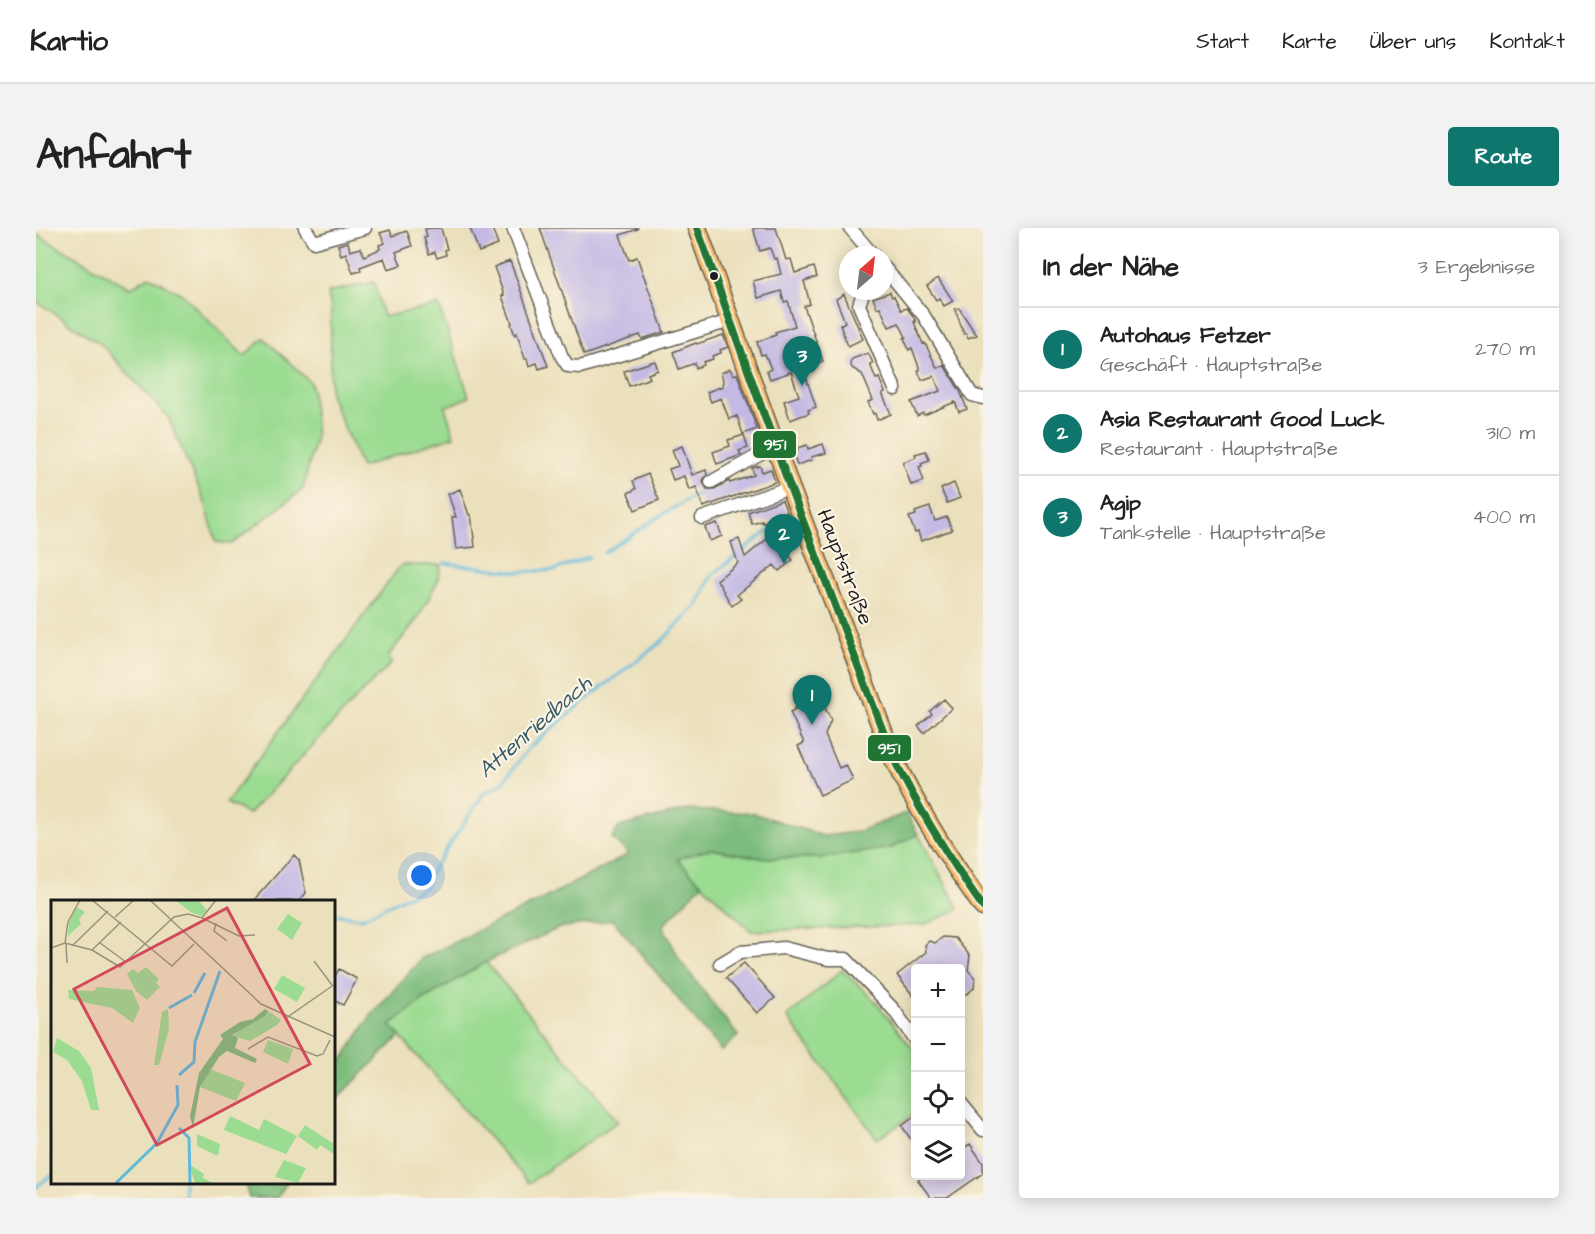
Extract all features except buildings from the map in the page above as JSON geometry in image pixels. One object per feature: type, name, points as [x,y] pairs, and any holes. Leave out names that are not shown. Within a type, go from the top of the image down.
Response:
[{"type":"main road","name":"Hauptstraße","points":[[697,228],[790,487],[892,755],[930,829],[983,907]]},
{"type":"street","points":[[305,228],[314,242],[357,229]]},
{"type":"street","points":[[513,228],[562,357],[568,366],[580,367],[730,321]]},
{"type":"street","points":[[850,228],[865,246]]},
{"type":"street","points":[[893,282],[924,316],[972,395],[983,398]]},
{"type":"street","points":[[860,300],[859,304],[895,389]]},
{"type":"street","points":[[711,482],[776,446]]},
{"type":"street","points":[[702,518],[790,487]]},
{"type":"street","points":[[720,964],[740,952],[784,948],[828,959],[846,959],[894,1010],[911,1034]]},
{"type":"street","points":[[965,1108],[983,1130]]},
{"type":"green space","points":[[36,234],[130,288],[149,276],[182,294],[244,356],[264,338],[311,383],[316,436],[303,489],[232,544],[216,542],[206,505],[168,417],[102,345],[36,301]]},
{"type":"green space","points":[[374,282],[383,317],[439,305],[469,397],[445,407],[454,436],[361,467],[330,394],[331,309],[328,292]]},
{"type":"green space","points":[[401,565],[441,565],[437,583],[418,618],[389,655],[391,664],[361,693],[249,814],[226,803]]},
{"type":"green space","points":[[687,810],[753,813],[823,836],[857,832],[906,813],[918,834],[891,848],[821,858],[762,858],[711,849],[677,859],[702,884],[663,926],[681,962],[738,1036],[721,1051],[613,920],[559,928],[486,962],[424,999],[390,1025],[400,1036],[334,1104],[334,1072],[370,1017],[422,958],[629,854],[612,838],[619,827]]},
{"type":"green space","points":[[918,834],[959,909],[924,925],[751,931],[676,859],[711,849],[762,858],[821,858],[891,848]]},
{"type":"green space","points":[[486,962],[618,1121],[529,1183],[390,1025],[424,999]]},
{"type":"green space","points":[[842,970],[875,1001],[911,1046],[911,1117],[877,1139],[787,1017]]},
{"type":"green space","points":[[248,1183],[286,1183],[277,1198],[249,1198],[246,1187]]},
{"type":"waterway","points":[[604,553],[663,514],[712,486]]},
{"type":"waterway","name":"Attenriedbach","points":[[334,914],[362,918],[426,887],[430,874],[484,793],[502,783],[529,748],[588,698],[661,642],[697,605],[712,575],[785,518]]},
{"type":"waterway","points":[[444,563],[519,572],[555,570],[589,557]]},
{"type":"waterway","points":[[36,1187],[51,1176]]},
{"type":"waterway","points":[[184,1183],[185,1198]]},
{"type":"transit line","name":"951","points":[[697,228],[790,487],[892,755],[934,832],[983,907]]},
{"type":"place","name":"Agip","points":[[802,386]]},
{"type":"place","name":"Asia Restaurant Good Luck","points":[[784,564]]},
{"type":"place","name":"Autohaus Fetzer","points":[[812,725]]}]
